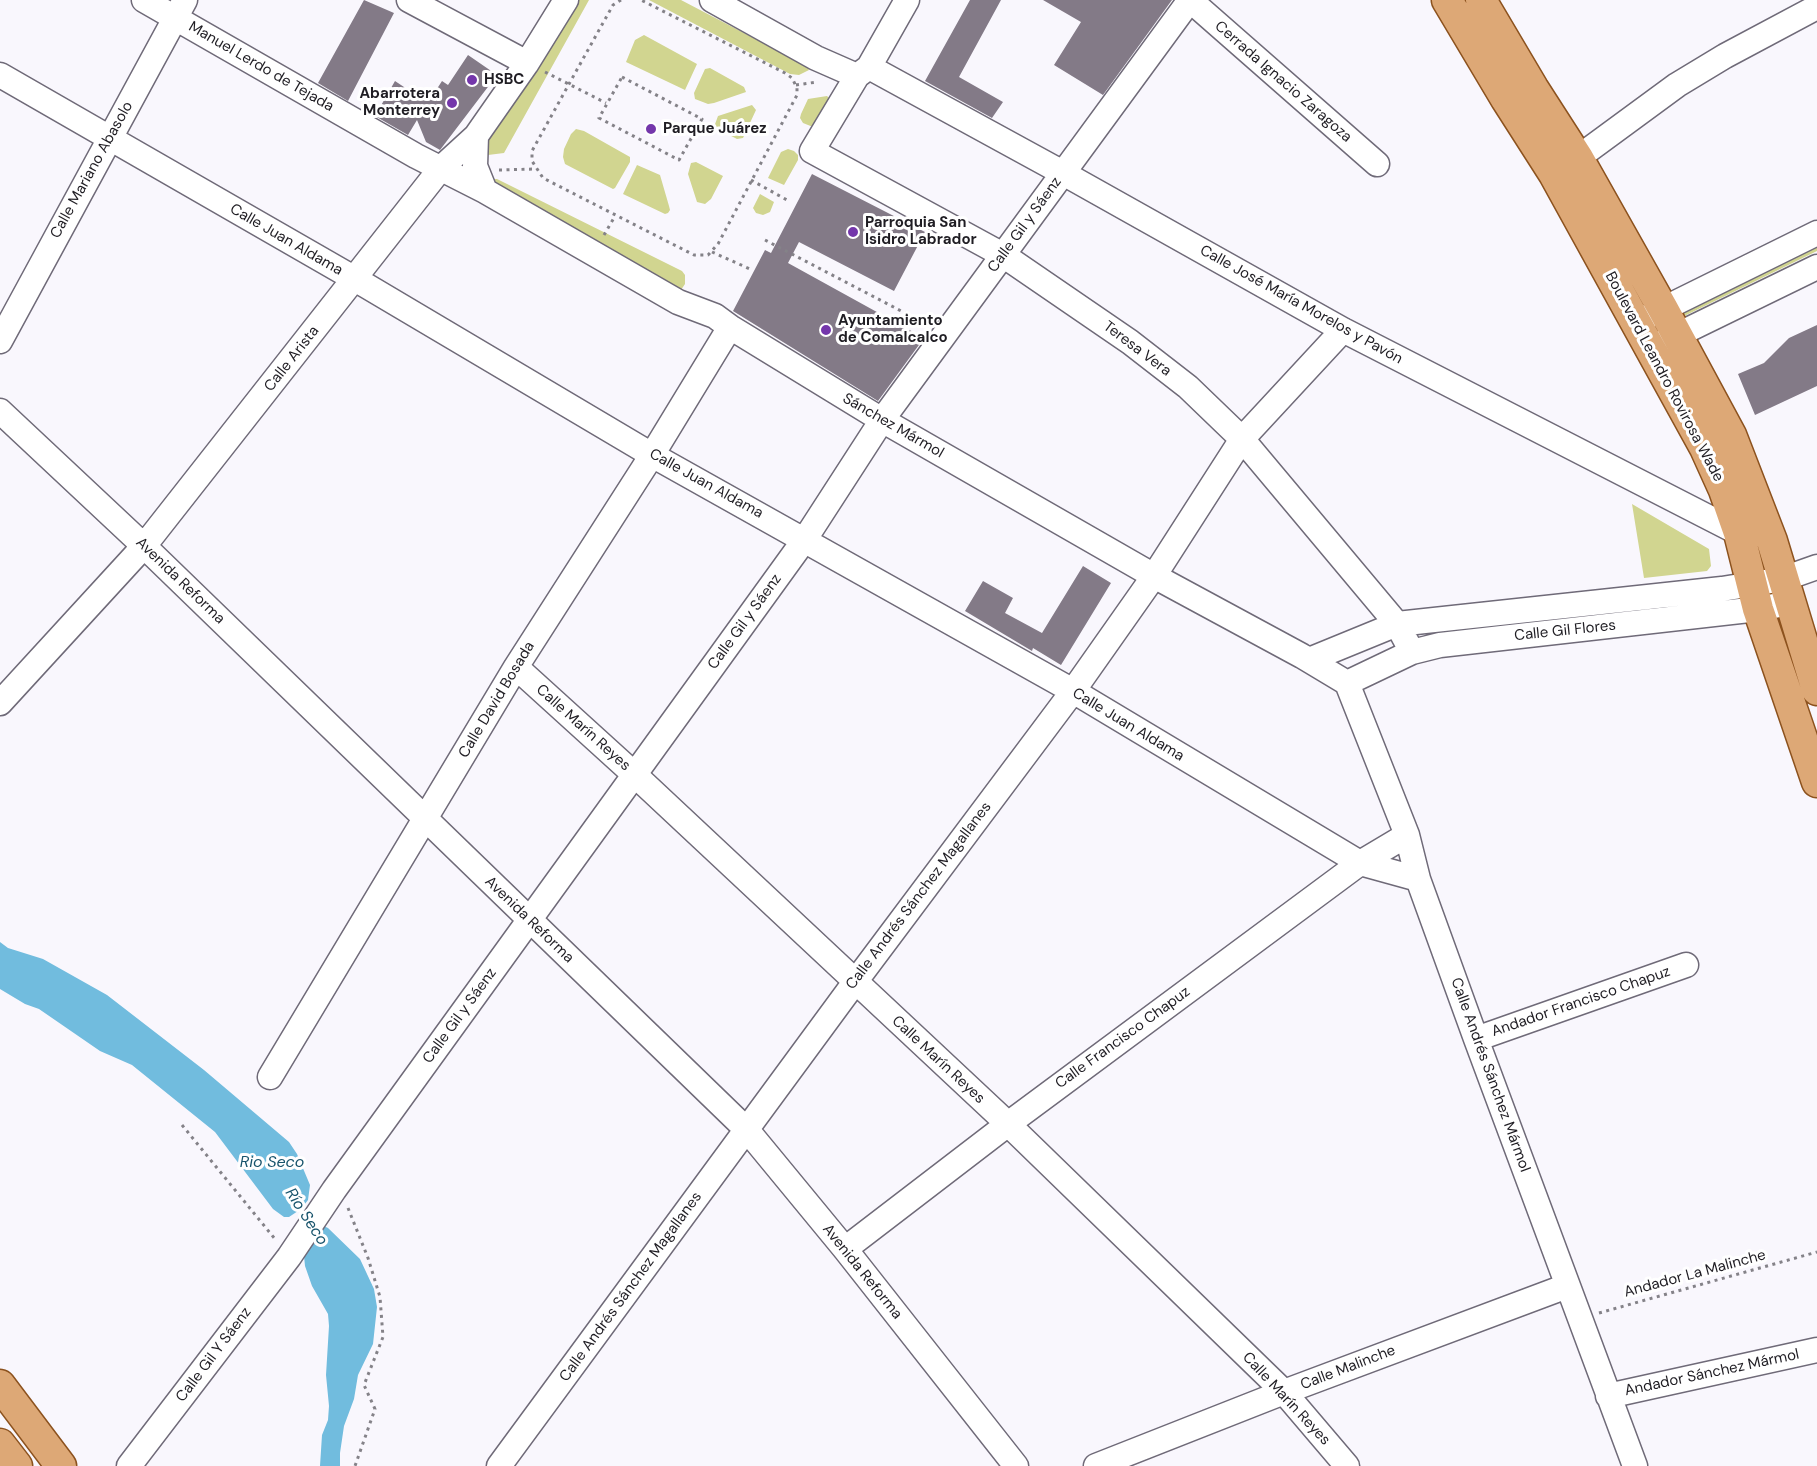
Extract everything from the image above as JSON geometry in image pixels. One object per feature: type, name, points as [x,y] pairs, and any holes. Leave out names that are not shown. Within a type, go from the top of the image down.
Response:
[{"type":"main road","name":"Boulevard Leandro Rovirosa Wade","points":[[1448,0],[1506,99],[1566,166],[1664,330],[1731,435],[1769,532],[1817,690]]},
{"type":"main road","name":"Boulevard Leandro Rovirosa Wade","points":[[1481,0],[1533,88],[1637,322],[1664,330]]},
{"type":"main road","name":"Boulevard Leandro Rovirosa Wade","points":[[1664,330],[1705,448],[1724,490],[1739,533],[1756,597],[1811,743],[1817,782]]},
{"type":"main road","points":[[0,1385],[62,1466]]},
{"type":"main road","points":[[0,1444],[17,1466]]},
{"type":"street","name":"Manuel Lerdo de Tejada","points":[[144,0],[180,9],[441,168]]},
{"type":"street","points":[[409,0],[527,63]]},
{"type":"street","name":"Calle Arista","points":[[0,703],[144,546],[441,168],[476,136],[527,63],[566,0]]},
{"type":"street","name":"Calle José María Morelos y Pavón","points":[[712,0],[816,58],[863,72],[1063,173],[1343,330],[1739,533]]},
{"type":"street","points":[[863,72],[907,0]]},
{"type":"street","name":"Cerrada Ignacio Zaragoza","points":[[1190,0],[1377,164]]},
{"type":"street","name":"Calle Gil y Sáenz","points":[[294,1250],[528,920],[805,539],[882,420],[944,333],[1190,0]]},
{"type":"street","points":[[1566,166],[1686,79],[1816,7]]},
{"type":"street","name":"Calle Mariano Abasolo","points":[[0,340],[180,9]]},
{"type":"street","name":"Teresa Vera","points":[[863,72],[812,149],[813,153],[1003,255],[1130,342],[1188,387],[1242,439],[1397,624],[1412,652]]},
{"type":"street","name":"Calle Juan Aldama","points":[[0,75],[355,279],[652,455],[805,539],[1073,692],[1360,863],[1418,879]]},
{"type":"street","points":[[476,136],[481,181]]},
{"type":"street","name":"Sánchez Mármol","points":[[441,168],[481,181],[678,302],[715,316],[882,420],[1154,576],[1309,660],[1347,684]]},
{"type":"street","points":[[1664,330],[1817,233]]},
{"type":"street","points":[[1664,330],[1817,267]]},
{"type":"street","name":"Calle David Bosada","points":[[270,1077],[516,667],[652,455],[730,327]]},
{"type":"street","name":"Calle Andrés Sánchez Magallanes","points":[[499,1466],[855,982],[1073,692],[1154,576],[1242,439],[1343,330]]},
{"type":"street","name":"Avenida Reforma","points":[[0,411],[144,546],[747,1130],[845,1249],[1016,1466]]},
{"type":"street","name":"Calle Gil Flores","points":[[1347,684],[1412,652],[1440,645],[1787,591],[1817,567]]},
{"type":"street","points":[[1309,660],[1397,624],[1756,597]]},
{"type":"street","name":"Calle Marín Reyes","points":[[516,667],[635,775],[1008,1124],[1284,1392],[1347,1466]]},
{"type":"street","name":"Calle Andrés Sánchez Mármol","points":[[1347,684],[1407,835],[1418,879],[1635,1466]]},
{"type":"street","name":"Calle Francisco Chapuz","points":[[845,1249],[1008,1124],[1360,863],[1407,835]]},
{"type":"street","name":"Andador Francisco Chapuz","points":[[1476,1039],[1686,965]]},
{"type":"street","name":"Calle Gil Y Sáenz","points":[[129,1466],[294,1250]]},
{"type":"street","name":"Calle Malinche","points":[[1096,1466],[1284,1392],[1567,1286]]},
{"type":"street","name":"Andador Sánchez Mármol","points":[[1608,1396],[1817,1350]]},
{"type":"path","points":[[620,0],[613,5],[568,84],[532,151],[532,161],[543,178],[694,255],[702,256],[712,252],[797,95],[797,88],[792,78],[641,0]]},
{"type":"path","points":[[527,63],[606,104]]},
{"type":"path","points":[[622,77],[702,119],[679,160],[599,118],[606,104],[622,77]]},
{"type":"path","points":[[481,181],[536,170]]},
{"type":"path","points":[[751,180],[787,200]]},
{"type":"path","points":[[765,240],[944,333]]},
{"type":"path","points":[[712,252],[750,269]]},
{"type":"path","points":[[182,1125],[294,1250]]},
{"type":"path","points":[[337,1187],[368,1258],[380,1297],[383,1337],[364,1384],[375,1409],[355,1466]]},
{"type":"path","name":"Andador La Malinche","points":[[1580,1318],[1817,1252]]},
{"type":"green space","points":[[573,0],[589,0],[504,153],[488,155],[482,148]]},
{"type":"green space","points":[[649,0],[681,0],[807,66],[809,70],[799,75],[790,74]]},
{"type":"green space","points":[[644,35],[697,64],[685,90],[626,62],[635,40]]},
{"type":"green space","points":[[710,68],[744,87],[746,92],[708,104],[695,99],[694,93],[705,69]]},
{"type":"green space","points":[[827,96],[832,101],[813,127],[803,123],[800,118],[808,99]]},
{"type":"green space","points":[[752,105],[756,110],[743,138],[737,139],[714,127],[718,116]]},
{"type":"green space","points":[[576,129],[584,131],[630,157],[630,162],[615,188],[565,164],[564,149]]},
{"type":"green space","points":[[788,149],[798,155],[798,160],[784,185],[768,178],[781,152]]},
{"type":"green space","points":[[696,162],[723,176],[711,199],[705,204],[697,202],[688,174],[691,163]]},
{"type":"green space","points":[[637,165],[660,175],[670,210],[668,213],[665,214],[623,194]]},
{"type":"green space","points":[[493,179],[682,271],[685,275],[685,284],[679,293],[492,187]]},
{"type":"green space","points":[[760,194],[774,202],[770,212],[763,215],[756,213],[753,208]]},
{"type":"green space","points":[[1817,244],[1817,251],[1672,322],[1669,316]]},
{"type":"green space","points":[[1632,504],[1709,549],[1711,566],[1707,571],[1644,578]]},
{"type":"water","name":"Rio Seco","points":[[0,942],[8,948],[43,959],[107,995],[204,1070],[289,1142],[297,1154],[310,1185],[308,1200],[301,1209],[289,1217],[284,1217],[273,1209],[215,1132],[132,1065],[100,1051],[39,1009],[25,1004],[0,989]]},
{"type":"water","points":[[319,1224],[328,1228],[360,1259],[374,1289],[377,1307],[373,1344],[358,1375],[354,1399],[344,1426],[340,1466],[320,1466],[322,1435],[328,1420],[329,1406],[326,1375],[329,1326],[328,1314],[312,1286],[305,1266],[303,1246]]},
{"type":"building","points":[[364,0],[394,13],[348,101],[318,83]]},
{"type":"building","points":[[970,0],[1001,0],[959,77],[1003,102],[992,118],[925,81]]},
{"type":"building","points":[[1043,0],[1172,0],[1103,95],[1054,65],[1081,22]]},
{"type":"building","points":[[468,55],[497,75],[440,150],[426,142],[417,120],[408,135],[375,116],[395,81],[413,93],[431,98],[442,81],[448,85]]},
{"type":"building","points":[[812,174],[925,232],[894,291],[799,242],[788,263],[924,338],[878,401],[733,311],[765,250],[771,253]]},
{"type":"building","points":[[1817,325],[1817,386],[1755,415],[1738,374],[1764,363],[1789,338]]},
{"type":"building","points":[[1083,566],[1111,583],[1061,665],[1033,648],[1032,651],[965,611],[983,581],[1013,598],[1005,613],[1042,633]]},
{"type":"place","name":"HSBC","points":[[472,80]]},
{"type":"place","name":"Abarrotera Monterrey","points":[[452,103]]},
{"type":"place","name":"Parque Juárez","points":[[651,129]]},
{"type":"place","name":"Parroquia San Isidro Labrador","points":[[853,232]]},
{"type":"place","name":"Ayuntamiento de Comalcalco","points":[[826,330]]},
{"type":"water label","name":"Río Seco","points":[[306,1217]]}]
